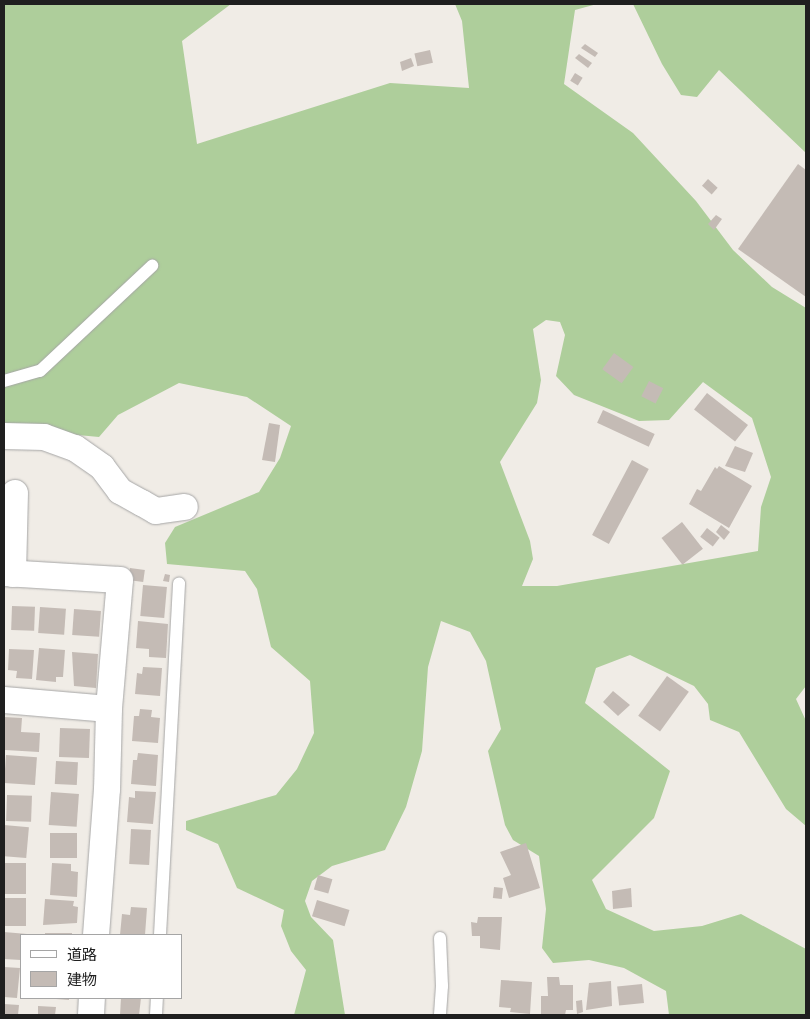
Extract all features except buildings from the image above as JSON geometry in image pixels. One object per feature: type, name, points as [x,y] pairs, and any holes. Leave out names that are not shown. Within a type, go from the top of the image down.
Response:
[{"type":"street","points":[[4,436],[44,437],[75,448],[102,468],[120,491],[156,511],[185,507]]},
{"type":"street","points":[[15,493],[8,573],[120,580],[109,709],[107,789],[96,934]]},
{"type":"street","points":[[4,700],[109,709]]},
{"type":"street","points":[[90,1015],[92,999]]},
{"type":"lane","points":[[4,381],[40,371],[152,266]]},
{"type":"lane","points":[[160,934],[179,584]]},
{"type":"lane","points":[[440,938],[442,986],[440,1015]]},
{"type":"lane","points":[[156,1015],[157,999]]},
{"type":"green space","points":[[4,4],[231,4],[182,41],[197,144],[390,83],[469,88],[462,21],[455,4],[597,4],[575,10],[564,84],[633,133],[696,201],[733,250],[772,287],[806,308],[806,686],[796,699],[806,721],[806,826],[786,809],[739,732],[710,720],[708,704],[694,686],[630,655],[596,668],[585,703],[670,771],[654,818],[592,880],[606,909],[654,931],[702,926],[741,914],[806,949],[806,1015],[669,1015],[666,991],[624,968],[589,960],[553,963],[542,948],[546,909],[539,856],[513,840],[505,825],[488,751],[501,729],[486,661],[470,632],[441,621],[428,667],[422,751],[406,807],[385,850],[332,866],[312,881],[305,901],[311,917],[333,940],[345,1015],[294,1015],[306,970],[291,951],[281,926],[284,910],[237,888],[218,844],[186,830],[186,821],[276,795],[297,769],[314,733],[310,681],[271,647],[257,589],[245,571],[167,564],[165,543],[175,527],[259,492],[280,458],[291,426],[247,397],[179,383],[118,415],[99,437],[4,428]],"holes":[[[546,320],[560,322],[565,335],[556,376],[574,395],[639,421],[669,420],[703,382],[752,418],[771,477],[761,507],[758,551],[557,586],[522,586],[533,559],[530,541],[500,462],[537,403],[541,380],[533,329]]]},
{"type":"green space","points":[[633,4],[806,4],[806,153],[719,70],[697,97],[681,95],[662,64]]}]
